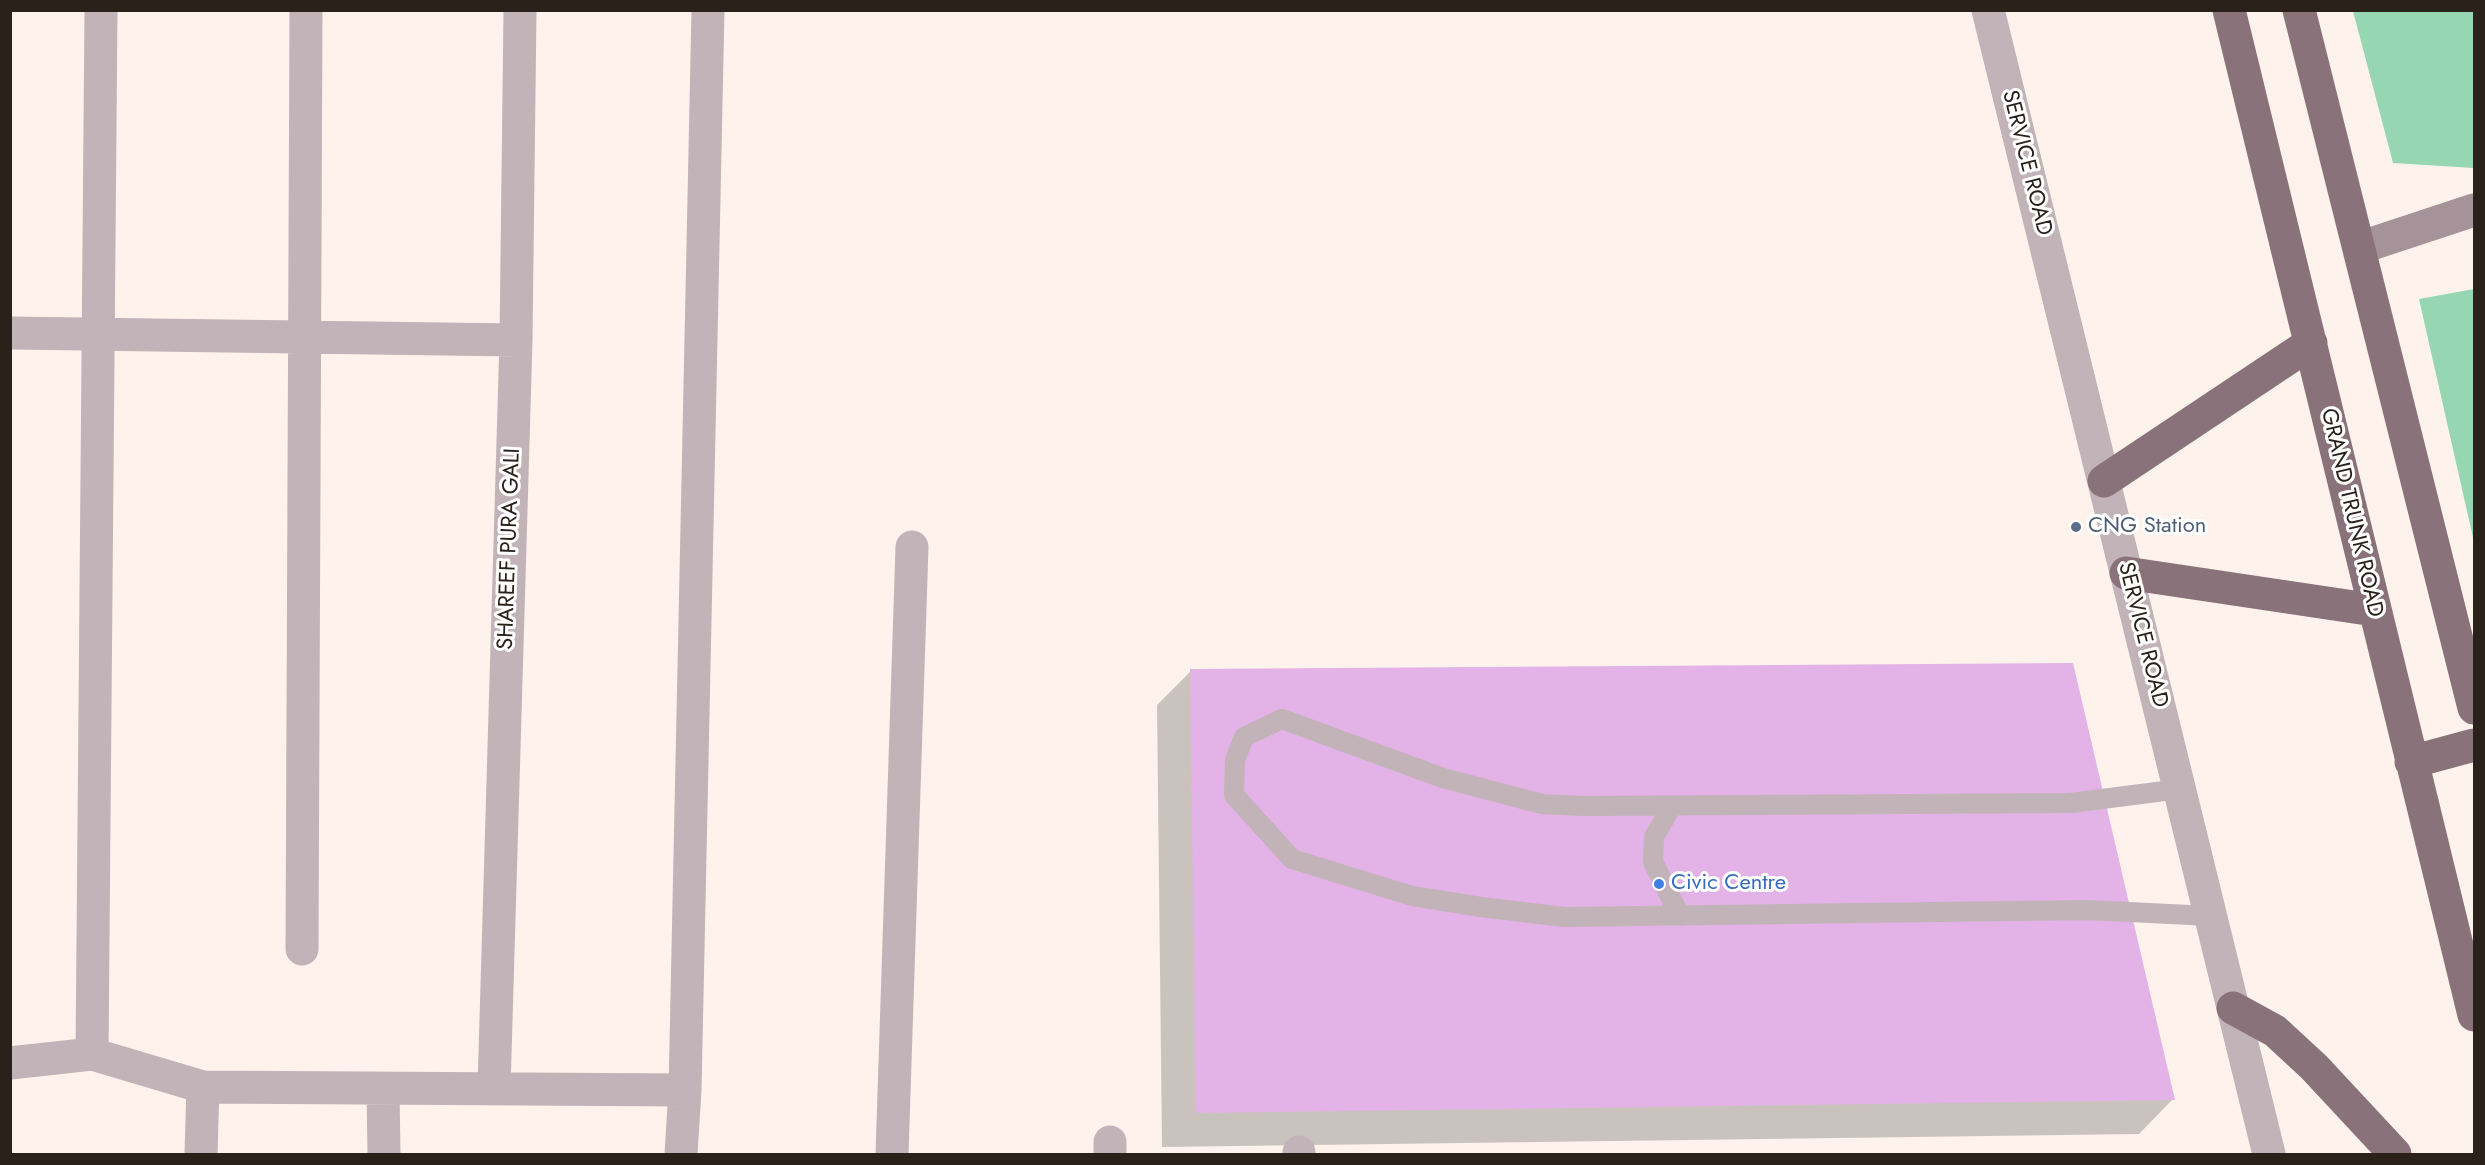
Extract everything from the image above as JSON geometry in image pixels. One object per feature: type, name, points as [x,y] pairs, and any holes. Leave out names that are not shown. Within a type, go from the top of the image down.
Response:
[{"type":"highway","name":"GRAND TRUNK ROAD","points":[[2229,10],[2411,762],[2475,1015]]},
{"type":"highway","points":[[2299,10],[2475,708]]},
{"type":"highway","points":[[2104,481],[2311,343]]},
{"type":"highway","points":[[2126,573],[2374,610]]},
{"type":"highway","points":[[2411,762],[2475,745]]},
{"type":"highway","points":[[2233,1008],[2275,1031],[2314,1067],[2394,1155]]},
{"type":"main road","points":[[2359,248],[2475,210]]},
{"type":"street","points":[[92,1054],[101,10]]},
{"type":"street","points":[[302,949],[306,10]]},
{"type":"street","name":"SHAREEF PURA GALI","points":[[494,1088],[516,340],[520,10]]},
{"type":"street","points":[[681,1155],[685,1089],[708,10]]},
{"type":"street","name":"SERVICE ROAD","points":[[1988,10],[2269,1155]]},
{"type":"street","points":[[10,333],[516,340]]},
{"type":"street","points":[[892,1155],[912,547]]},
{"type":"street","points":[[10,1063],[92,1054],[203,1088],[685,1089]]},
{"type":"street","points":[[201,1155],[203,1088]]},
{"type":"street","points":[[383,1089],[384,1155]]},
{"type":"lane","points":[[2180,789],[2071,803],[1672,806],[1542,804],[1443,778],[1282,719],[1244,737],[1235,760],[1234,795],[1292,859],[1412,896],[1481,907],[1564,917],[2088,910],[2211,916]]},
{"type":"lane","points":[[1672,806],[1654,837],[1653,862],[1680,916]]},
{"type":"green space","points":[[2353,11],[2474,11],[2474,168],[2393,163]]},
{"type":"green space","points":[[2474,289],[2474,542],[2419,299]]},
{"type":"building","name":"Civic Centre","points":[[2073,663],[2175,1100],[1196,1113],[1190,669]]},
{"type":"place","name":"CNG Station","points":[[2076,527]]},
{"type":"place","name":"Civic Centre","points":[[1659,884]]}]
